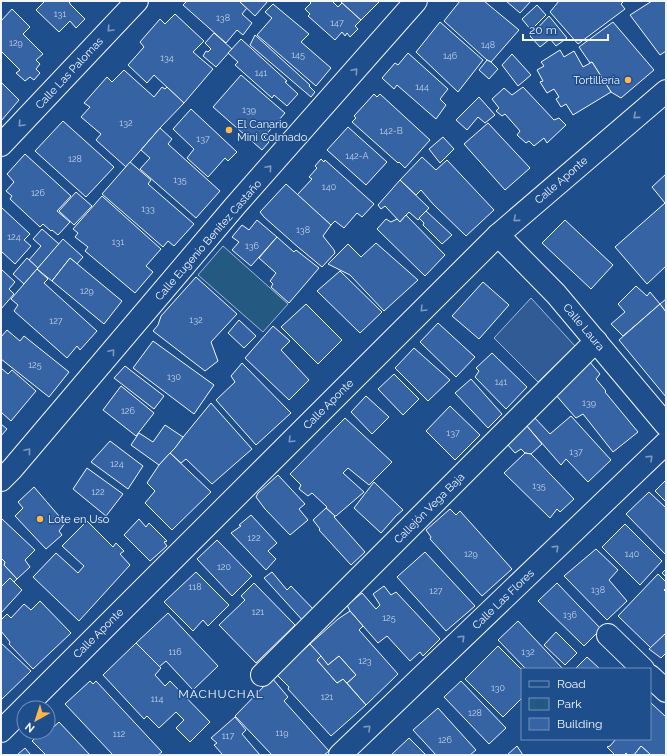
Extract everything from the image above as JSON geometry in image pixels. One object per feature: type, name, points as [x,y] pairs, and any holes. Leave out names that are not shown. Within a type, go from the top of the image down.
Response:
[{"type":"street","name":"Calle Las Palomas","points":[[1,145],[137,1]]},
{"type":"street","name":"Calle Eugenio Benítez Castaño","points":[[1,480],[12,469],[235,206],[416,1]]},
{"type":"street","name":"Calle Aponte","points":[[1,731],[498,235],[666,91]]},
{"type":"street","name":"Calle Laura","points":[[498,235],[556,294],[666,425]]},
{"type":"street","name":"Callejón Vega Baja","points":[[262,674],[596,341]]},
{"type":"street","name":"Calle Las Flores","points":[[340,755],[666,443]]},
{"type":"street","points":[[608,635],[642,668]]},
{"type":"street","points":[[651,677],[666,691]]},
{"type":"green space","points":[[223,246],[288,304],[263,332],[198,275]]},
{"type":"shaded area","points":[[531,298],[575,346],[538,382],[494,338]]},
{"type":"building","points":[[45,1],[68,1],[85,19],[76,28],[70,21],[59,32],[36,10]]},
{"type":"building","points":[[187,1],[239,1],[247,8],[242,14],[252,23],[243,35],[237,30],[226,43],[183,5]]},
{"type":"building","points":[[239,1],[268,1],[255,16]]},
{"type":"building","points":[[309,1],[332,1],[338,7],[342,3],[361,20],[355,26],[358,29],[350,37],[347,33],[345,36],[342,32],[335,40],[308,16],[310,14],[305,9],[311,3]]},
{"type":"building","points":[[340,1],[380,1],[361,20]]},
{"type":"building","points":[[460,1],[484,1],[519,30],[491,62],[444,21]]},
{"type":"building","points":[[506,1],[531,1],[520,13]]},
{"type":"building","points":[[559,1],[624,1],[621,4],[625,9],[578,44],[550,12]]},
{"type":"building","points":[[652,1],[666,1],[666,51],[660,55],[630,15]]},
{"type":"building","points":[[273,4],[309,34],[301,42],[331,68],[316,86],[257,35],[272,18],[265,12]]},
{"type":"building","points":[[537,5],[546,15],[531,30],[522,19]]},
{"type":"building","points":[[12,9],[30,27],[23,34],[43,54],[36,60],[40,64],[36,69],[40,73],[34,80],[30,77],[25,81],[16,73],[20,70],[1,51],[1,21]]},
{"type":"building","points":[[175,14],[204,41],[193,52],[213,69],[184,103],[154,75],[147,83],[128,65],[144,47],[140,42],[160,19],[165,24]]},
{"type":"building","points":[[549,16],[567,38],[556,46],[550,39],[540,47],[530,36]]},
{"type":"building","points":[[440,22],[483,60],[458,92],[416,52]]},
{"type":"building","points":[[613,22],[654,70],[621,98],[611,92],[592,62],[590,63],[579,47]]},
{"type":"building","points":[[214,33],[232,49],[216,67],[203,56],[206,51],[208,52],[211,49],[205,43]]},
{"type":"building","points":[[255,35],[310,85],[309,86],[315,92],[311,97],[250,45]]},
{"type":"building","points":[[241,39],[287,81],[285,82],[298,94],[287,106],[274,95],[272,98],[235,65],[238,62],[228,53]]},
{"type":"building","points":[[560,50],[564,57],[574,51],[583,67],[592,62],[611,92],[573,115],[566,104],[561,107],[556,99],[559,97],[554,89],[547,93],[540,82],[543,81],[537,70],[544,66],[541,62]]},
{"type":"building","points":[[408,53],[448,89],[440,99],[446,105],[436,119],[397,85],[394,89],[382,78],[395,63],[398,65]]},
{"type":"building","points":[[512,54],[531,75],[518,86],[502,65]]},
{"type":"building","points":[[487,60],[498,69],[489,79],[479,70]]},
{"type":"building","points":[[124,70],[154,97],[162,87],[165,89],[167,87],[184,103],[126,167],[96,140],[101,134],[81,117],[90,107],[84,103],[107,77],[112,82]]},
{"type":"building","points":[[241,75],[285,113],[264,137],[269,142],[262,150],[213,107]]},
{"type":"building","points":[[1,82],[19,100],[1,121]]},
{"type":"building","points":[[523,87],[554,120],[559,118],[566,125],[547,143],[544,138],[534,146],[529,141],[526,143],[517,135],[520,131],[505,114],[502,116],[496,111],[499,108],[492,99],[504,88],[512,95]]},
{"type":"building","points":[[374,94],[377,97],[380,94],[430,140],[405,168],[352,122],[356,118],[354,116]]},
{"type":"building","points":[[479,97],[495,115],[485,123],[478,117],[467,130],[456,120]]},
{"type":"building","points":[[191,109],[237,152],[228,161],[225,158],[208,177],[187,158],[194,149],[173,129]]},
{"type":"building","points":[[63,121],[114,167],[86,197],[35,151]]},
{"type":"building","points":[[488,123],[530,168],[505,190],[464,144]]},
{"type":"building","points":[[348,127],[387,162],[366,185],[327,150]]},
{"type":"building","points":[[160,128],[172,139],[168,144],[220,191],[196,218],[140,169],[150,158],[141,150]]},
{"type":"building","points":[[443,137],[454,149],[440,163],[429,149]]},
{"type":"building","points":[[25,154],[71,196],[57,211],[70,222],[58,235],[43,224],[40,227],[10,199],[12,196],[6,191],[14,182],[7,174]]},
{"type":"building","points":[[422,157],[436,170],[447,160],[494,210],[466,236],[433,204],[421,190],[416,195],[400,180]]},
{"type":"building","points":[[321,159],[324,162],[325,160],[374,204],[362,217],[357,213],[344,228],[335,221],[331,225],[297,195],[312,179],[309,177],[317,168],[315,166]]},
{"type":"building","points":[[130,162],[151,180],[148,184],[194,224],[174,246],[168,241],[163,247],[102,194]]},
{"type":"building","points":[[666,174],[666,266],[647,284],[615,247],[665,203],[652,187]]},
{"type":"building","points":[[400,180],[429,208],[418,220],[409,212],[400,222],[385,206],[381,209],[378,205]]},
{"type":"building","points":[[286,184],[331,225],[323,236],[335,253],[322,267],[260,212]]},
{"type":"building","points":[[76,192],[92,206],[74,225],[59,211]]},
{"type":"building","points":[[102,196],[161,249],[146,266],[153,272],[135,293],[85,251],[88,247],[75,237],[78,233],[73,229]]},
{"type":"building","points":[[1,207],[30,234],[24,240],[31,246],[15,264],[1,251]]},
{"type":"building","points":[[426,211],[452,235],[442,244],[423,225],[424,223],[419,218]]},
{"type":"building","points":[[406,215],[445,255],[425,276],[377,229],[386,219],[391,222],[397,219],[400,222]]},
{"type":"building","points":[[257,220],[277,237],[251,266],[232,250],[239,242],[232,237],[242,225],[249,230]]},
{"type":"building","points":[[565,220],[613,265],[591,289],[542,243]]},
{"type":"building","points":[[42,229],[59,244],[38,268],[29,260],[41,246],[33,239]]},
{"type":"building","points":[[277,237],[294,252],[296,250],[319,268],[289,303],[271,287],[273,284],[270,281],[276,273],[259,258]]},
{"type":"building","points":[[63,239],[83,257],[77,264],[70,258],[52,281],[37,269]]},
{"type":"building","points":[[376,243],[418,280],[384,311],[350,275],[328,264],[348,244],[361,257]]},
{"type":"building","points":[[27,258],[38,268],[24,284],[13,274]]},
{"type":"building","points":[[70,258],[122,301],[104,324],[52,281]]},
{"type":"building","points":[[1,269],[15,282],[9,289],[14,294],[1,309]]},
{"type":"building","points":[[37,269],[48,279],[44,283],[97,331],[80,350],[77,346],[67,358],[14,311],[18,305],[11,299]]},
{"type":"building","points":[[340,271],[382,312],[360,333],[317,291]]},
{"type":"building","points":[[196,277],[237,314],[211,342],[218,361],[205,371],[153,331],[158,325],[161,316]]},
{"type":"building","points":[[483,282],[509,305],[479,339],[452,316]]},
{"type":"building","points":[[636,286],[647,296],[650,292],[660,304],[623,336],[611,324],[625,312],[618,304]]},
{"type":"building","points":[[666,299],[666,312],[660,304]]},
{"type":"building","points":[[306,304],[342,340],[318,364],[281,327]]},
{"type":"building","points":[[660,304],[666,312],[666,397],[619,340]]},
{"type":"building","points":[[239,320],[256,336],[244,348],[228,333]]},
{"type":"building","points":[[438,323],[475,357],[456,377],[420,342]]},
{"type":"building","points":[[273,326],[290,341],[281,350],[309,380],[289,400],[245,358]]},
{"type":"building","points":[[7,330],[20,341],[24,336],[69,372],[49,397],[1,359],[1,337]]},
{"type":"building","points":[[153,341],[214,385],[194,414],[133,368]]},
{"type":"building","points":[[414,348],[450,380],[428,401],[395,368]]},
{"type":"building","points":[[492,353],[527,387],[506,409],[475,377],[479,371],[476,368]]},
{"type":"building","points":[[589,361],[600,374],[596,379],[638,432],[613,452],[583,414],[576,418],[554,393]]},
{"type":"building","points":[[242,363],[291,413],[256,445],[216,400],[235,382],[231,376]]},
{"type":"building","points":[[125,366],[164,396],[154,409],[114,378]]},
{"type":"building","points":[[1,368],[8,374],[12,370],[36,391],[11,421],[1,412]]},
{"type":"building","points":[[394,374],[419,399],[403,415],[378,389]]},
{"type":"building","points":[[471,379],[502,414],[488,428],[455,393]]},
{"type":"building","points":[[121,386],[154,413],[136,436],[103,410]]},
{"type":"building","points":[[366,396],[389,417],[372,434],[351,412]]},
{"type":"building","points":[[211,403],[252,449],[212,484],[186,459],[181,463],[170,453]]},
{"type":"building","points":[[450,406],[480,435],[455,460],[426,431]]},
{"type":"building","points":[[533,416],[550,434],[571,416],[611,460],[588,482],[566,459],[561,465],[526,425]]},
{"type":"building","points":[[345,418],[392,462],[369,485],[348,468],[343,473],[364,492],[335,516],[312,493],[308,496],[299,489],[301,485],[290,474]]},
{"type":"building","points":[[1,424],[7,429],[1,436]]},
{"type":"building","points":[[165,425],[183,437],[159,465],[131,445],[139,433],[153,442]]},
{"type":"building","points":[[526,425],[542,444],[531,454],[525,453],[521,449],[515,453],[507,444]]},
{"type":"building","points":[[110,441],[143,466],[128,489],[91,462]]},
{"type":"building","points":[[170,453],[211,492],[172,530],[145,503],[155,491],[147,483],[159,465]]},
{"type":"building","points":[[525,453],[531,454],[574,499],[560,512],[557,509],[550,518],[504,473]]},
{"type":"building","points":[[87,468],[123,494],[106,516],[73,489]]},
{"type":"building","points":[[278,475],[305,504],[299,509],[308,520],[290,535],[265,509],[256,497],[258,493]]},
{"type":"building","points":[[666,480],[666,502],[655,491]]},
{"type":"building","points":[[374,482],[403,510],[381,533],[354,508]]},
{"type":"building","name":"Lote en Uso","points":[[34,487],[65,523],[59,531],[62,535],[46,549],[15,516],[23,508],[18,502]]},
{"type":"building","points":[[649,492],[666,508],[666,555],[626,514]]},
{"type":"building","points":[[326,508],[335,516],[334,517],[365,552],[351,565],[319,530],[320,529],[313,520]]},
{"type":"building","points":[[450,509],[456,515],[460,511],[512,569],[482,596],[430,539],[431,537],[426,530]]},
{"type":"building","points":[[251,515],[277,543],[268,551],[276,559],[266,570],[231,533],[241,526],[239,525]]},
{"type":"building","points":[[1,518],[35,550],[25,560],[30,567],[17,579],[4,565],[5,562],[1,558]]},
{"type":"building","points":[[139,519],[146,527],[149,523],[167,541],[164,542],[167,546],[150,561],[124,535]]},
{"type":"building","points":[[87,521],[113,547],[116,543],[124,551],[120,554],[130,565],[79,621],[33,577],[56,553],[78,573],[84,566],[62,546]]},
{"type":"building","points":[[625,524],[662,561],[640,585],[602,547]]},
{"type":"building","points":[[217,540],[252,576],[232,596],[197,559]]},
{"type":"building","points":[[596,549],[618,570],[609,580],[627,601],[607,620],[564,576]]},
{"type":"building","points":[[425,552],[475,606],[446,631],[397,577]]},
{"type":"building","points":[[1,558],[5,562],[4,565],[17,579],[14,582],[10,578],[1,587]]},
{"type":"building","points":[[666,569],[666,577],[662,573]]},
{"type":"building","points":[[196,572],[229,605],[208,626],[203,620],[193,631],[164,602]]},
{"type":"building","points":[[272,572],[287,590],[291,586],[316,612],[305,623],[264,578]]},
{"type":"building","points":[[658,574],[666,582],[666,588],[664,590],[666,592],[666,633],[651,648],[618,616]]},
{"type":"building","points":[[10,578],[22,590],[1,613],[1,587]]},
{"type":"building","points":[[254,583],[295,625],[256,663],[219,625],[245,600],[241,596]]},
{"type":"building","points":[[557,583],[601,629],[584,646],[538,601]]},
{"type":"building","points":[[384,586],[391,595],[396,592],[440,639],[423,656],[420,652],[410,661],[387,636],[378,643],[350,611],[347,605],[362,593],[376,609],[380,605],[373,594]]},
{"type":"building","points":[[40,601],[71,633],[33,669],[9,644],[10,642],[1,631],[1,620],[7,614],[11,618],[24,604],[31,610]]},
{"type":"building","points":[[350,611],[363,626],[359,630],[398,674],[366,705],[347,683],[356,675],[339,656],[328,665],[310,644],[338,619]]},
{"type":"building","points":[[168,613],[218,666],[193,690],[166,661],[159,667],[136,643]]},
{"type":"building","points":[[518,621],[562,668],[525,668],[498,640]]},
{"type":"building","points":[[556,632],[577,653],[565,665],[544,645]]},
{"type":"building","points":[[666,633],[666,653],[661,658],[649,649]]},
{"type":"building","points":[[1,643],[31,671],[1,700]]},
{"type":"building","points":[[136,643],[161,668],[155,675],[165,686],[170,681],[210,722],[190,742],[176,728],[184,720],[176,712],[159,728],[147,716],[144,719],[103,675]]},
{"type":"building","points":[[310,644],[321,656],[317,660],[337,683],[343,679],[366,705],[331,736],[276,674]]},
{"type":"building","points":[[498,646],[521,669],[521,699],[503,717],[465,679]]},
{"type":"building","points":[[321,656],[328,665],[339,656],[356,675],[347,683],[343,679],[337,683],[317,660]]},
{"type":"building","points":[[587,657],[599,668],[576,668]]},
{"type":"building","points":[[272,678],[288,697],[284,701],[329,751],[324,755],[272,755],[235,716]]},
{"type":"building","points":[[90,681],[93,684],[96,681],[162,752],[158,755],[113,755],[65,704]]},
{"type":"building","points":[[461,681],[506,728],[489,744],[444,697]]},
{"type":"building","points":[[651,703],[666,717],[666,755],[651,755],[641,746],[634,755],[628,755],[626,753],[624,755],[615,755],[607,747],[615,740],[651,740]]},
{"type":"building","points":[[438,708],[476,750],[470,755],[436,755],[413,730]]},
{"type":"building","points":[[235,717],[246,730],[242,734],[260,755],[223,755],[214,745],[217,743],[211,738]]},
{"type":"building","points":[[59,722],[90,755],[46,755],[32,741],[56,740],[56,725]]},
{"type":"building","points":[[409,738],[426,755],[391,755]]},
{"type":"building","points":[[517,746],[523,755],[507,755]]},
{"type":"building","points":[[641,746],[651,755],[634,755]]},
{"type":"building","points":[[25,748],[30,755],[17,755]]},
{"type":"place","name":"Tortillería","points":[[628,80]]},
{"type":"place","name":"El Canario Mini Colmado","points":[[229,130]]},
{"type":"place","name":"Lote en Uso","points":[[40,519]]},
{"type":"district","name":"MACHUCHAL","points":[[221,694]]}]
